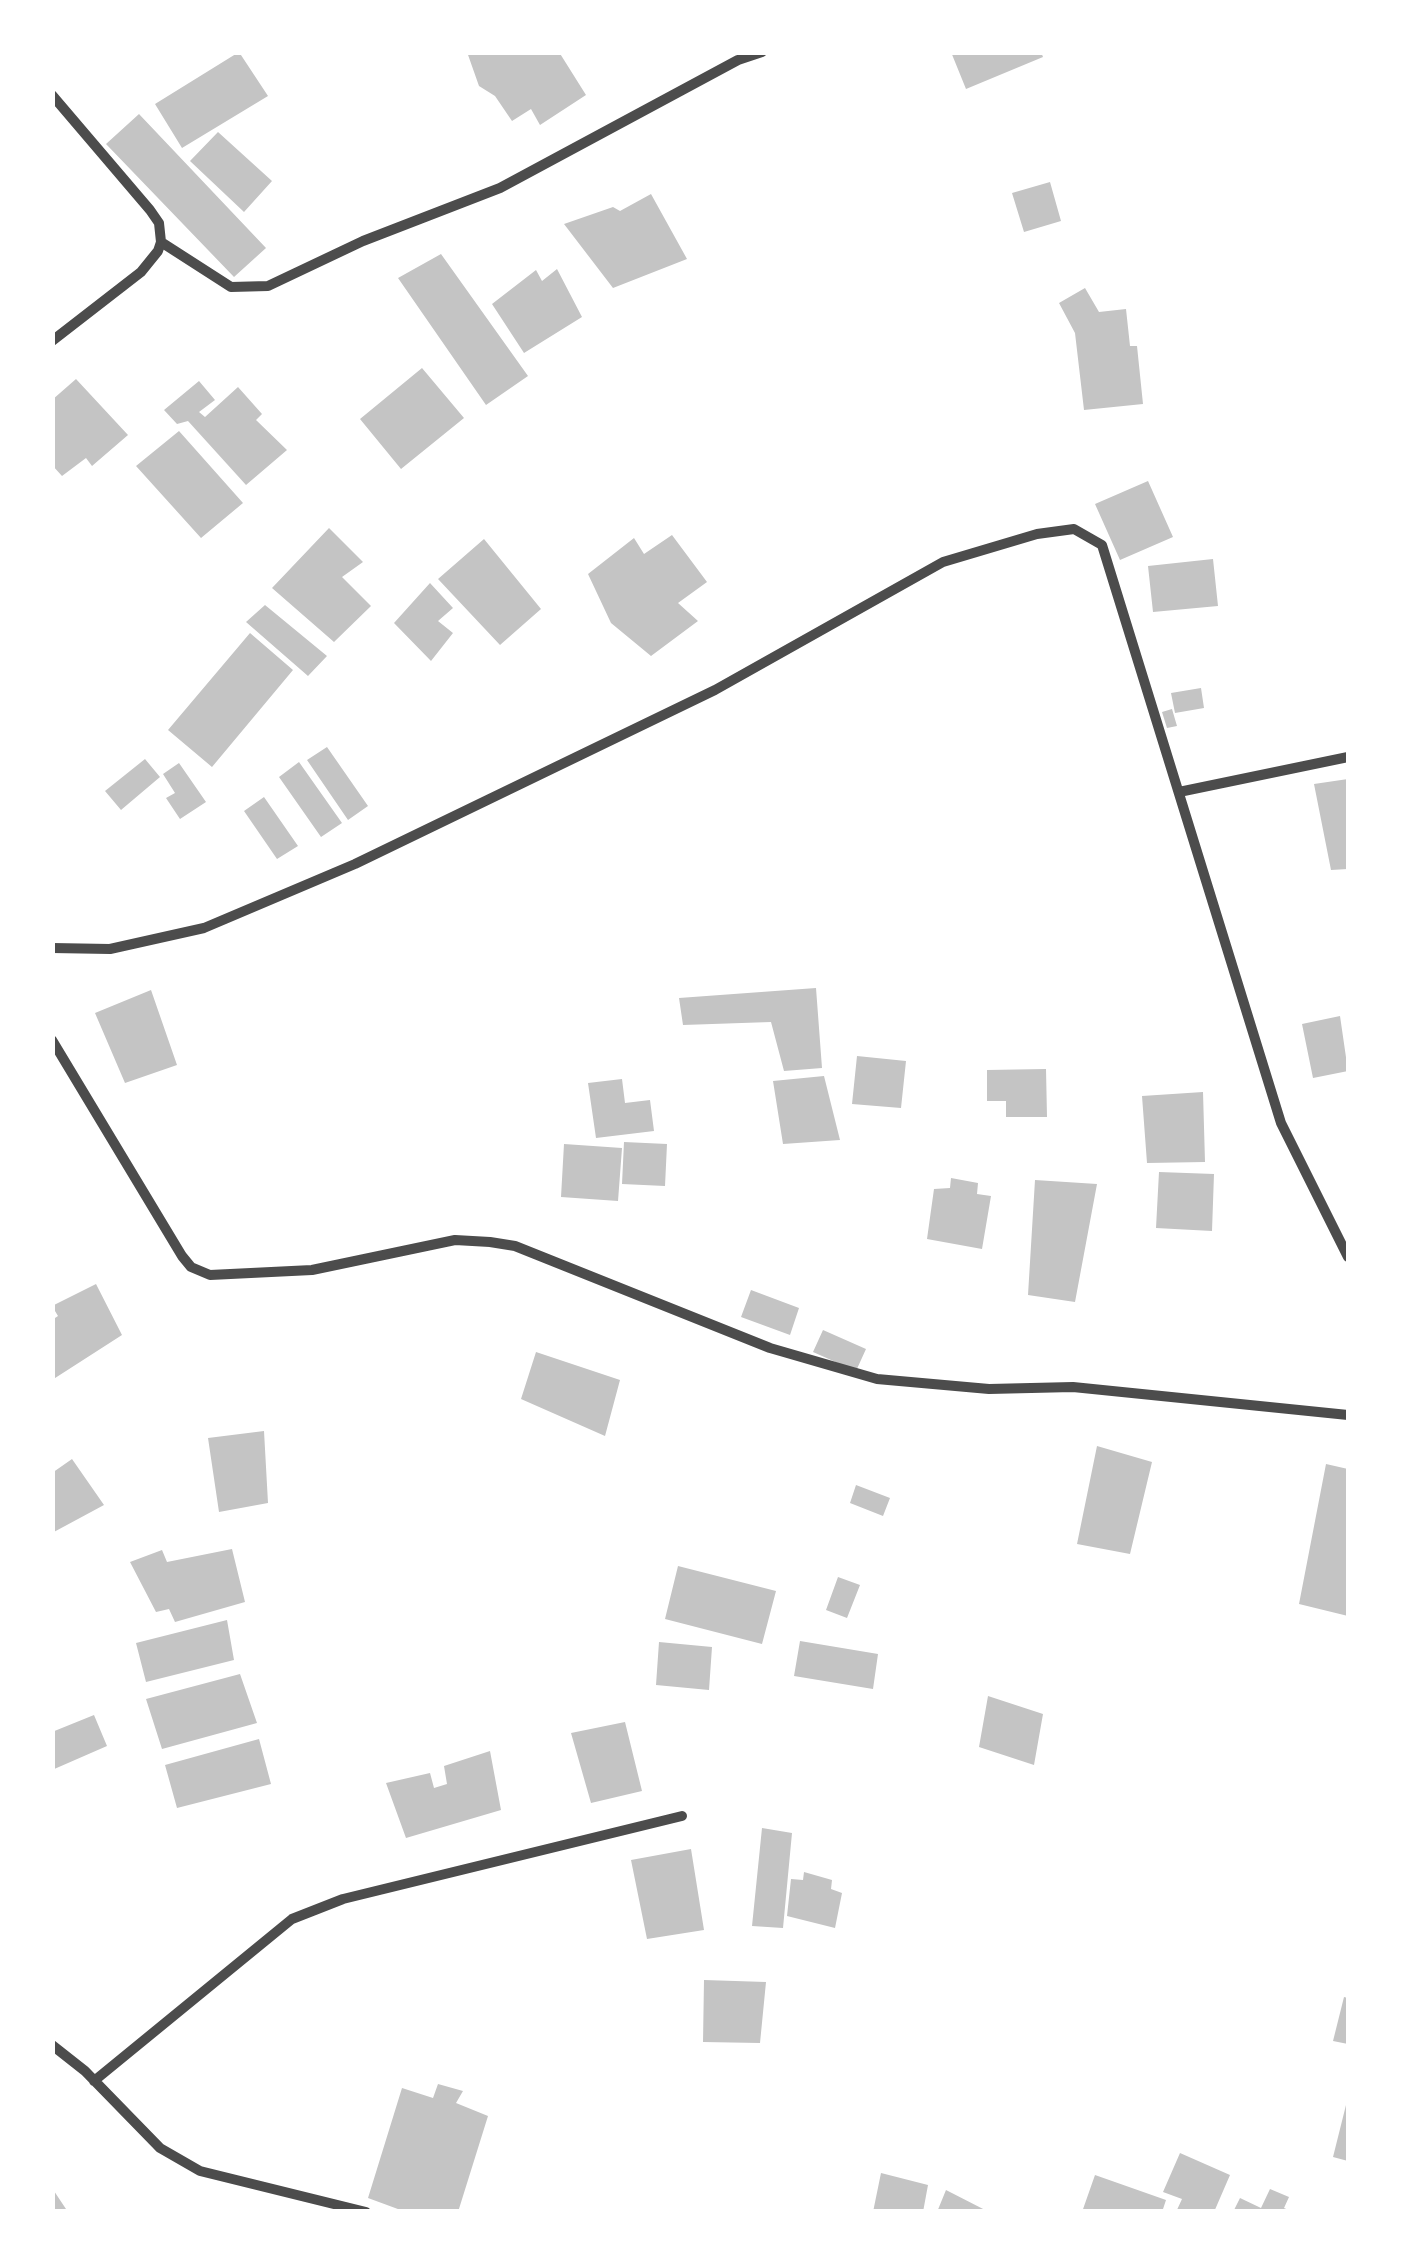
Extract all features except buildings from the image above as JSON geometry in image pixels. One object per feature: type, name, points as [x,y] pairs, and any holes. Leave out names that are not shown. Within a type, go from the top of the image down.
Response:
[{"type":"street","points":[[161,242],[231,288],[268,286],[364,241],[500,188],[738,60],[762,52]]},
{"type":"street","points":[[52,95],[150,210],[158,223],[161,242],[158,252],[140,272],[52,341]]},
{"type":"street","points":[[52,948],[110,949],[204,928],[355,864],[715,690],[943,562],[1057,529],[1074,529],[1102,545],[1281,1123],[1348,1257]]},
{"type":"street","points":[[1179,792],[1348,757]]},
{"type":"street","points":[[52,1040],[182,1256],[191,1267],[210,1276],[312,1270],[455,1240],[490,1242],[516,1246],[770,1348],[877,1379],[989,1389],[1073,1387],[1348,1416]]},
{"type":"street","points":[[94,2081],[292,1919],[344,1899],[682,1816]]},
{"type":"street","points":[[52,2045],[160,2148],[200,2171],[366,2212]]}]
